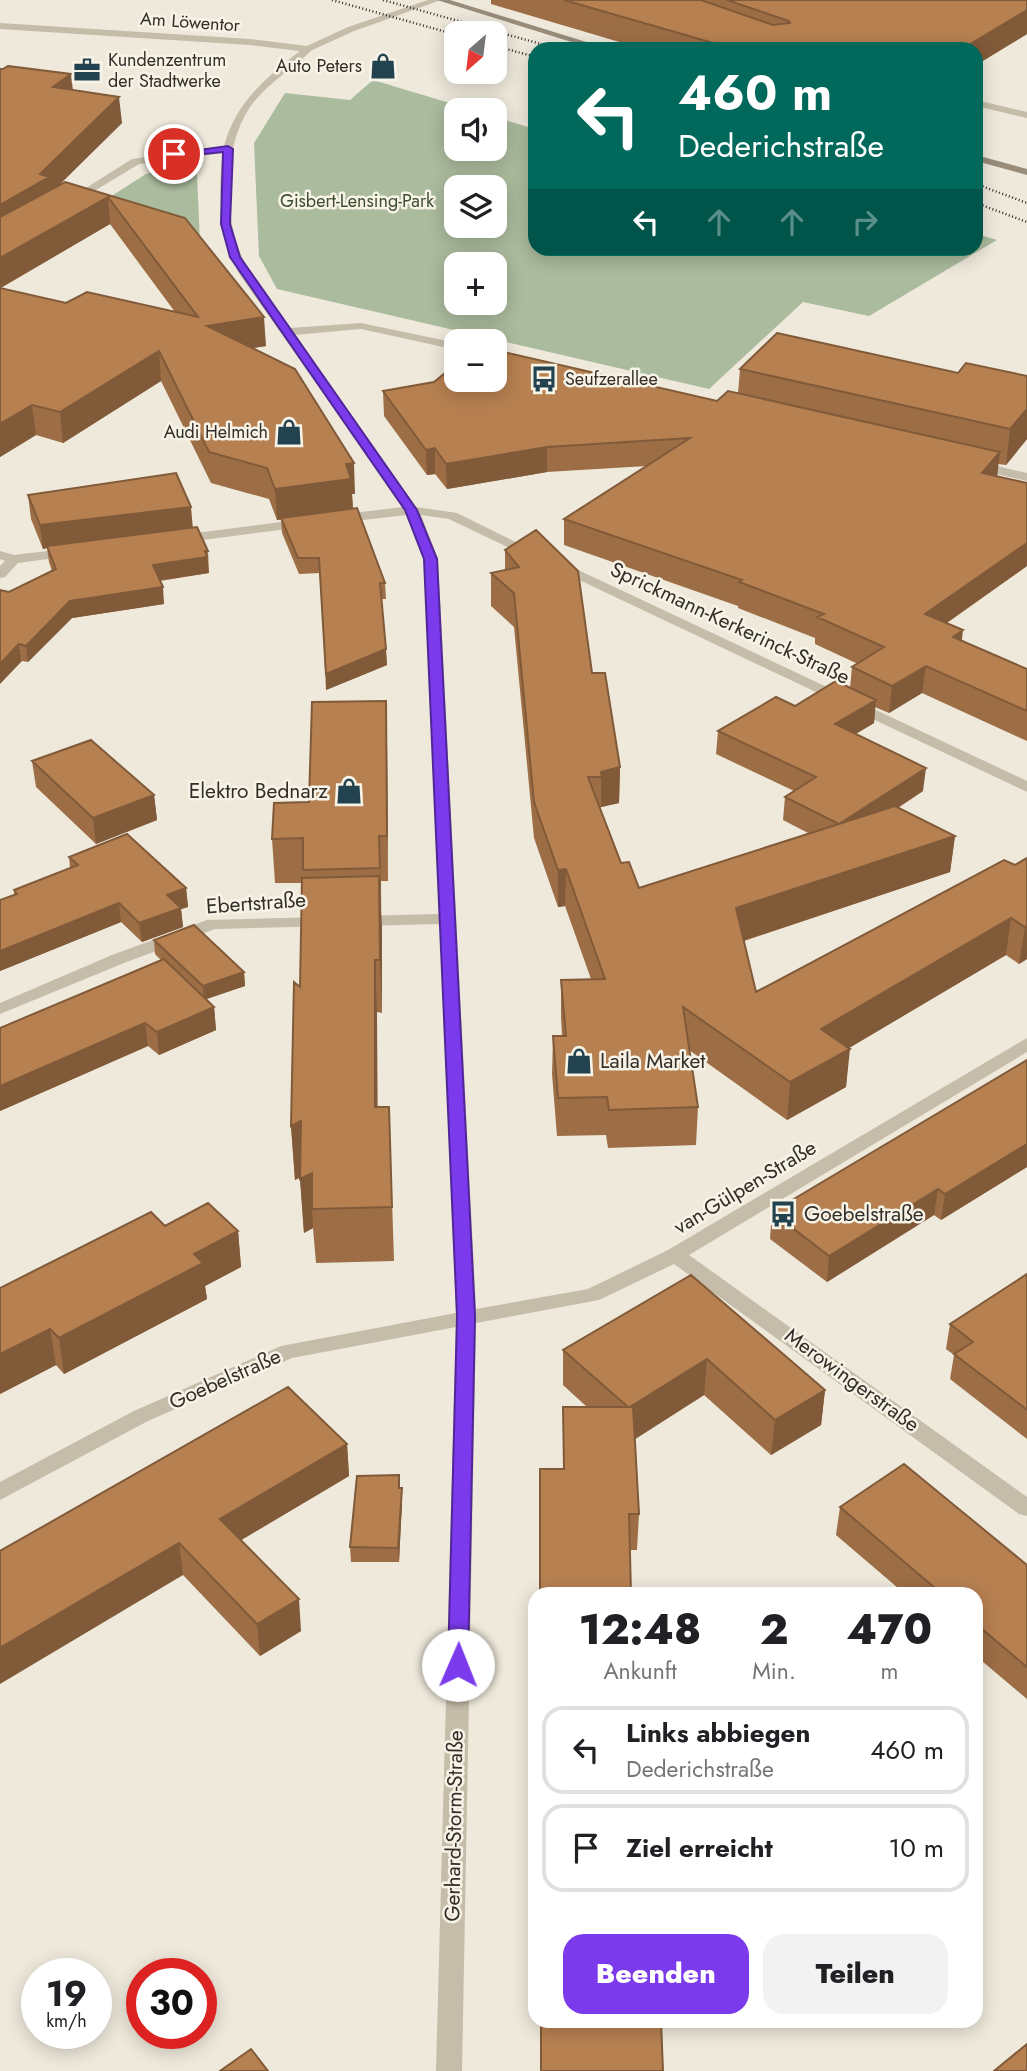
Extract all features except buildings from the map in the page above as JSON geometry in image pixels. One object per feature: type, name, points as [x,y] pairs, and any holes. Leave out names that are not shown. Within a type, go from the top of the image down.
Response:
[{"type":"main road","points":[[439,0],[580,42]]},
{"type":"main road","points":[[983,160],[1027,172]]},
{"type":"street","name":"Gerhard-Storm-Straße","points":[[439,0],[351,29],[308,49],[258,90],[239,117],[228,149],[226,224],[235,257],[411,510],[430,559],[466,1316],[449,2071]]},
{"type":"street","name":"Am Löwentor","points":[[0,26],[250,42],[308,49]]},
{"type":"street","points":[[983,105],[1027,115]]},
{"type":"street","points":[[57,210],[135,161],[228,149]]},
{"type":"street","points":[[286,332],[361,326],[444,344]]},
{"type":"street","points":[[960,461],[1027,477]]},
{"type":"street","name":"Sprickmann-Kerkerinck-Straße","points":[[165,541],[411,510],[452,516],[1027,787]]},
{"type":"street","points":[[0,555],[14,559],[83,551]]},
{"type":"street","points":[[0,574],[14,559]]},
{"type":"street","name":"Ebertstraße","points":[[0,1009],[118,958],[213,924],[447,919]]},
{"type":"street","name":"van-Gülpen-Straße","points":[[466,1316],[592,1295],[676,1255],[1027,1044]]},
{"type":"street","name":"Merowingerstraße","points":[[676,1255],[1027,1508]]},
{"type":"street","name":"Goebelstraße","points":[[0,1492],[141,1416],[288,1351],[466,1316]]},
{"type":"green space","name":"Gisbert-Lensing-Park","points":[[373,80],[444,101],[444,161],[507,161],[507,121],[528,127],[528,256],[970,256],[869,316],[803,302],[709,389],[507,342],[507,329],[450,329],[277,289],[259,256],[254,143],[285,93],[350,100]]},
{"type":"green space","points":[[170,166],[193,170],[197,174],[200,244],[88,211],[146,174]]},
{"type":"green space","name":"Gisbert-Lensing-Park","points":[[983,236],[997,240],[983,248]]},
{"type":"railway","points":[[332,0],[444,31]]},
{"type":"railway","points":[[383,0],[534,42]]},
{"type":"railway","points":[[508,49],[528,55]]},
{"type":"railway","points":[[983,187],[1027,203]]},
{"type":"railway","points":[[983,206],[1027,222]]},
{"type":"place","name":"Auto Peters","points":[[383,66]]},
{"type":"place","name":"Kundenzentrum der Stadtwerke","points":[[87,70]]},
{"type":"place","name":"Seufzerallee","points":[[544,379]]},
{"type":"place","name":"Audi Helmich","points":[[289,432]]},
{"type":"place","name":"Elektro Bednarz","points":[[349,791]]},
{"type":"place","name":"Laila Market","points":[[579,1061]]},
{"type":"place","name":"Goebelstraße","points":[[783,1214]]},
{"type":"route","points":[[174,154],[228,149],[226,224],[235,257],[411,510],[430,559],[466,1316],[458,1665]]}]
